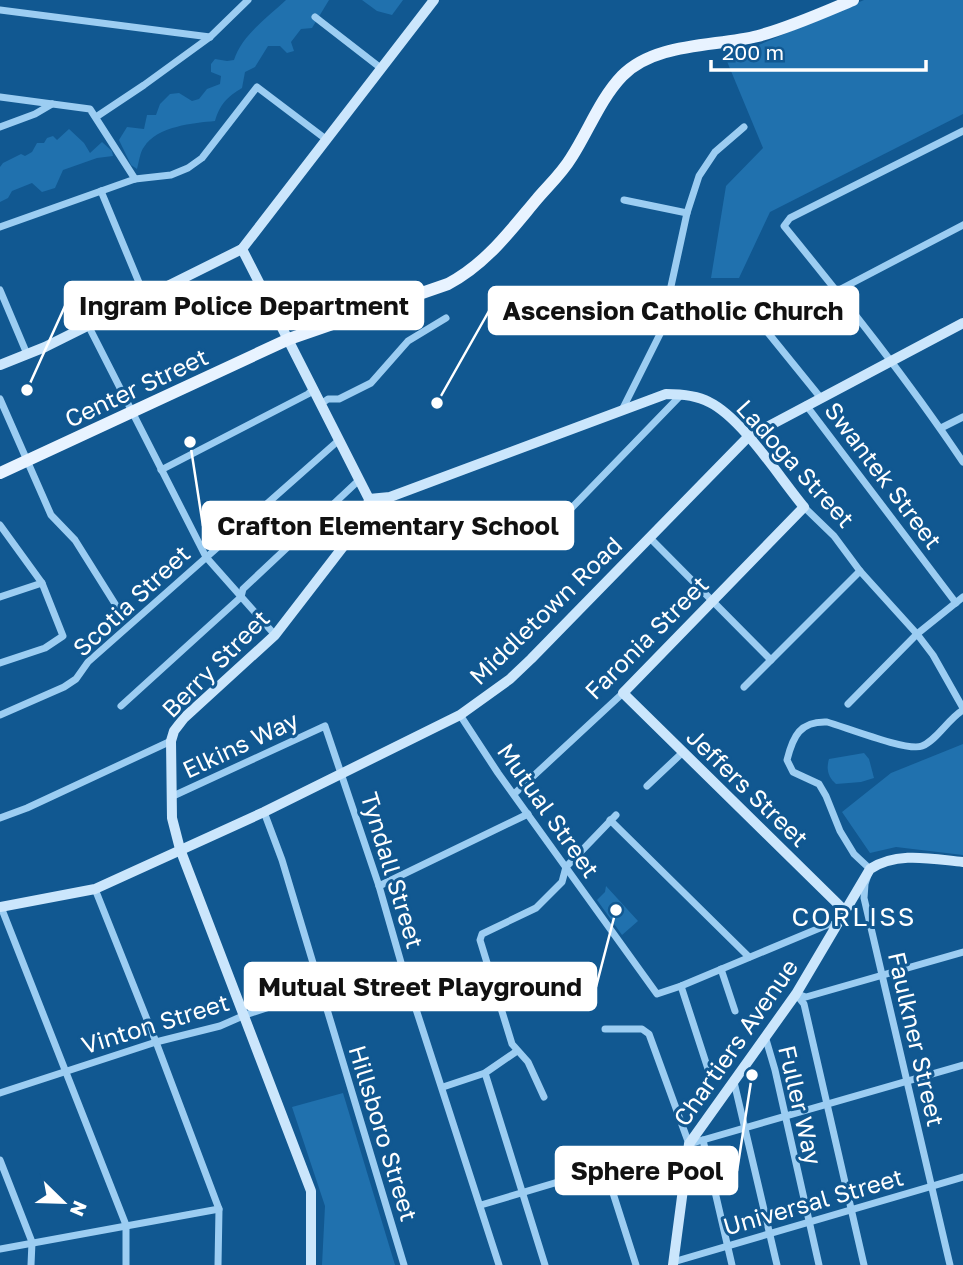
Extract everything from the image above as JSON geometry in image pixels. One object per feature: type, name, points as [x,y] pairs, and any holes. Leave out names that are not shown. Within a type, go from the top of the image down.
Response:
[{"type":"main road","name":"Center Street","points":[[0,473],[289,339],[448,284],[465,275],[488,257],[569,161],[608,95],[622,76],[640,62],[677,50],[729,43],[760,35],[853,0]]},
{"type":"street","points":[[96,117],[210,37],[248,0]]},
{"type":"street","points":[[0,365],[88,326],[242,249],[434,0]]},
{"type":"street","points":[[0,10],[210,37]]},
{"type":"street","points":[[315,17],[382,69]]},
{"type":"street","points":[[0,227],[135,180],[170,175],[188,169],[202,158],[257,87],[327,140]]},
{"type":"street","points":[[0,97],[90,109],[135,180]]},
{"type":"street","points":[[0,127],[35,114],[52,104]]},
{"type":"street","points":[[622,410],[661,332],[687,213],[699,176],[715,152],[744,127]]},
{"type":"street","points":[[963,131],[790,218],[784,226],[941,428],[963,462]]},
{"type":"street","points":[[101,191],[145,297]]},
{"type":"street","points":[[624,200],[687,213]]},
{"type":"street","points":[[837,291],[963,225]]},
{"type":"street","points":[[242,249],[369,499],[390,497],[666,394],[682,394]]},
{"type":"street","points":[[0,290],[27,355]]},
{"type":"street","points":[[321,404],[330,399],[339,399],[371,383],[408,341],[446,318]]},
{"type":"street","points":[[756,318],[820,397]]},
{"type":"street","name":"Middletown Road","points":[[1,907],[94,889],[343,775],[460,715],[517,672],[748,437],[963,323]]},
{"type":"street","points":[[88,326],[206,557],[275,635]]},
{"type":"street","points":[[161,470],[314,389]]},
{"type":"street","points":[[558,522],[682,394]]},
{"type":"street","name":"Ladoga Street","points":[[682,394],[708,401],[723,411],[748,437],[804,507],[834,536],[860,570],[917,634],[933,655],[963,709]]},
{"type":"street","points":[[0,399],[51,515],[75,540],[117,607]]},
{"type":"street","name":"Swantek Street","points":[[806,405],[956,603]]},
{"type":"street","points":[[941,428],[963,417]]},
{"type":"street","name":"Scotia Street","points":[[0,715],[64,687],[76,678],[88,662],[339,440]]},
{"type":"street","points":[[121,706],[241,597],[243,589],[358,481]]},
{"type":"street","name":"Berry Street","points":[[311,1265],[311,1191],[180,849],[172,818],[171,741],[174,731],[184,718],[275,635],[366,517],[369,499]]},
{"type":"street","name":"Faronia Street","points":[[514,794],[622,692],[804,507]]},
{"type":"street","points":[[0,525],[42,583],[63,636],[45,648],[0,663]]},
{"type":"street","points":[[650,538],[771,660]]},
{"type":"street","points":[[744,687],[860,570]]},
{"type":"street","points":[[0,597],[42,583]]},
{"type":"street","points":[[848,704],[917,634],[963,597]]},
{"type":"street","name":"Jeffers Street","points":[[622,692],[845,911]]},
{"type":"street","points":[[963,709],[929,742],[914,748],[816,721],[804,726],[797,733],[787,760],[793,772],[819,784],[827,796],[840,831],[854,854],[870,869],[891,859],[963,862]]},
{"type":"street","name":"Mutual Street","points":[[460,715],[657,994],[681,986]]},
{"type":"street","name":"Tyndall Street","points":[[325,726],[379,886],[402,966],[499,1265]]},
{"type":"street","name":"Elkins Way","points":[[171,797],[325,726]]},
{"type":"street","points":[[0,818],[171,741]]},
{"type":"street","points":[[647,786],[682,753]]},
{"type":"street","name":"Hillsboro Street","points":[[264,812],[282,860],[404,1265]]},
{"type":"street","points":[[379,886],[528,814]]},
{"type":"street","points":[[544,1097],[528,1062],[512,1044],[482,947],[482,934],[537,908],[562,882],[566,867],[613,818],[749,957]]},
{"type":"street","name":"Chartiers Avenue","points":[[673,1263],[689,1144],[796,994],[870,869]]},
{"type":"street","name":"Faulkner Street","points":[[870,869],[864,898],[950,1265]]},
{"type":"street","points":[[94,889],[219,1209],[218,1265]]},
{"type":"street","points":[[1,907],[126,1225],[126,1265]]},
{"type":"street","points":[[709,1072],[681,986],[827,925],[839,924]]},
{"type":"street","points":[[796,994],[806,997],[963,952]]},
{"type":"street","name":"Vinton Street","points":[[0,1093],[156,1042],[220,1026],[245,1015],[402,966]]},
{"type":"street","points":[[721,969],[735,1012]]},
{"type":"street","points":[[796,994],[804,1004],[864,1265]]},
{"type":"street","points":[[606,1029],[642,1029],[649,1034],[689,1144],[963,1065]]},
{"type":"street","name":"Fuller Way","points":[[765,1036],[819,1265]]},
{"type":"street","points":[[443,1087],[485,1073],[517,1051]]},
{"type":"street","points":[[485,1073],[545,1265]]},
{"type":"street","points":[[733,1081],[777,1265]]},
{"type":"street","points":[[703,1140],[732,1265]]},
{"type":"street","points":[[481,1205],[642,1157]]},
{"type":"street","points":[[0,1160],[32,1242],[31,1265]]},
{"type":"street","points":[[605,1168],[636,1265]]},
{"type":"street","name":"Universal Street","points":[[673,1263],[689,1261],[728,1245],[963,1177]]},
{"type":"street","points":[[0,1249],[219,1209]]},
{"type":"shaded area","points":[[286,0],[329,0],[312,28],[301,29],[291,42],[294,51],[287,53],[280,46],[268,46],[255,67],[245,72],[242,88],[225,102],[215,121],[176,127],[158,134],[143,149],[137,169],[131,165],[119,140],[127,127],[144,129],[147,115],[156,115],[160,104],[170,94],[179,93],[192,101],[199,99],[207,89],[220,84],[221,76],[211,72],[211,64],[215,59],[234,60],[249,35]]},
{"type":"shaded area","points":[[362,0],[403,0],[392,15],[377,11]]},
{"type":"shaded area","points":[[864,0],[963,0],[963,114],[770,212],[739,278],[711,278],[726,186],[763,148],[726,59]]},
{"type":"shaded area","points":[[69,129],[90,153],[102,142],[112,151],[113,156],[97,158],[63,170],[55,188],[42,192],[32,183],[12,191],[8,198],[0,202],[0,167],[3,163],[21,154],[25,156],[32,152],[37,143],[44,143],[47,138],[53,136],[57,140]]},
{"type":"shaded area","points":[[963,744],[963,855],[896,847],[870,853],[842,812],[891,773]]},
{"type":"shaded area","points":[[864,753],[869,759],[874,778],[836,784],[831,779],[828,773],[829,759]]},
{"type":"shaded area","points":[[606,886],[638,921],[622,935],[597,900],[605,892]]},
{"type":"shaded area","points":[[343,1093],[395,1265],[322,1265],[325,1206],[292,1107]]},
{"type":"place","name":"Ingram Police Department","points":[[27,390]]},
{"type":"place","name":"Ascension Catholic Church","points":[[437,403]]},
{"type":"place","name":"Crafton Elementary School","points":[[190,442]]},
{"type":"place","name":"Mutual Street Playground","points":[[616,910]]},
{"type":"place","name":"Sphere Pool","points":[[752,1075]]},
{"type":"district","name":"CORLISS","points":[[854,916]]}]
